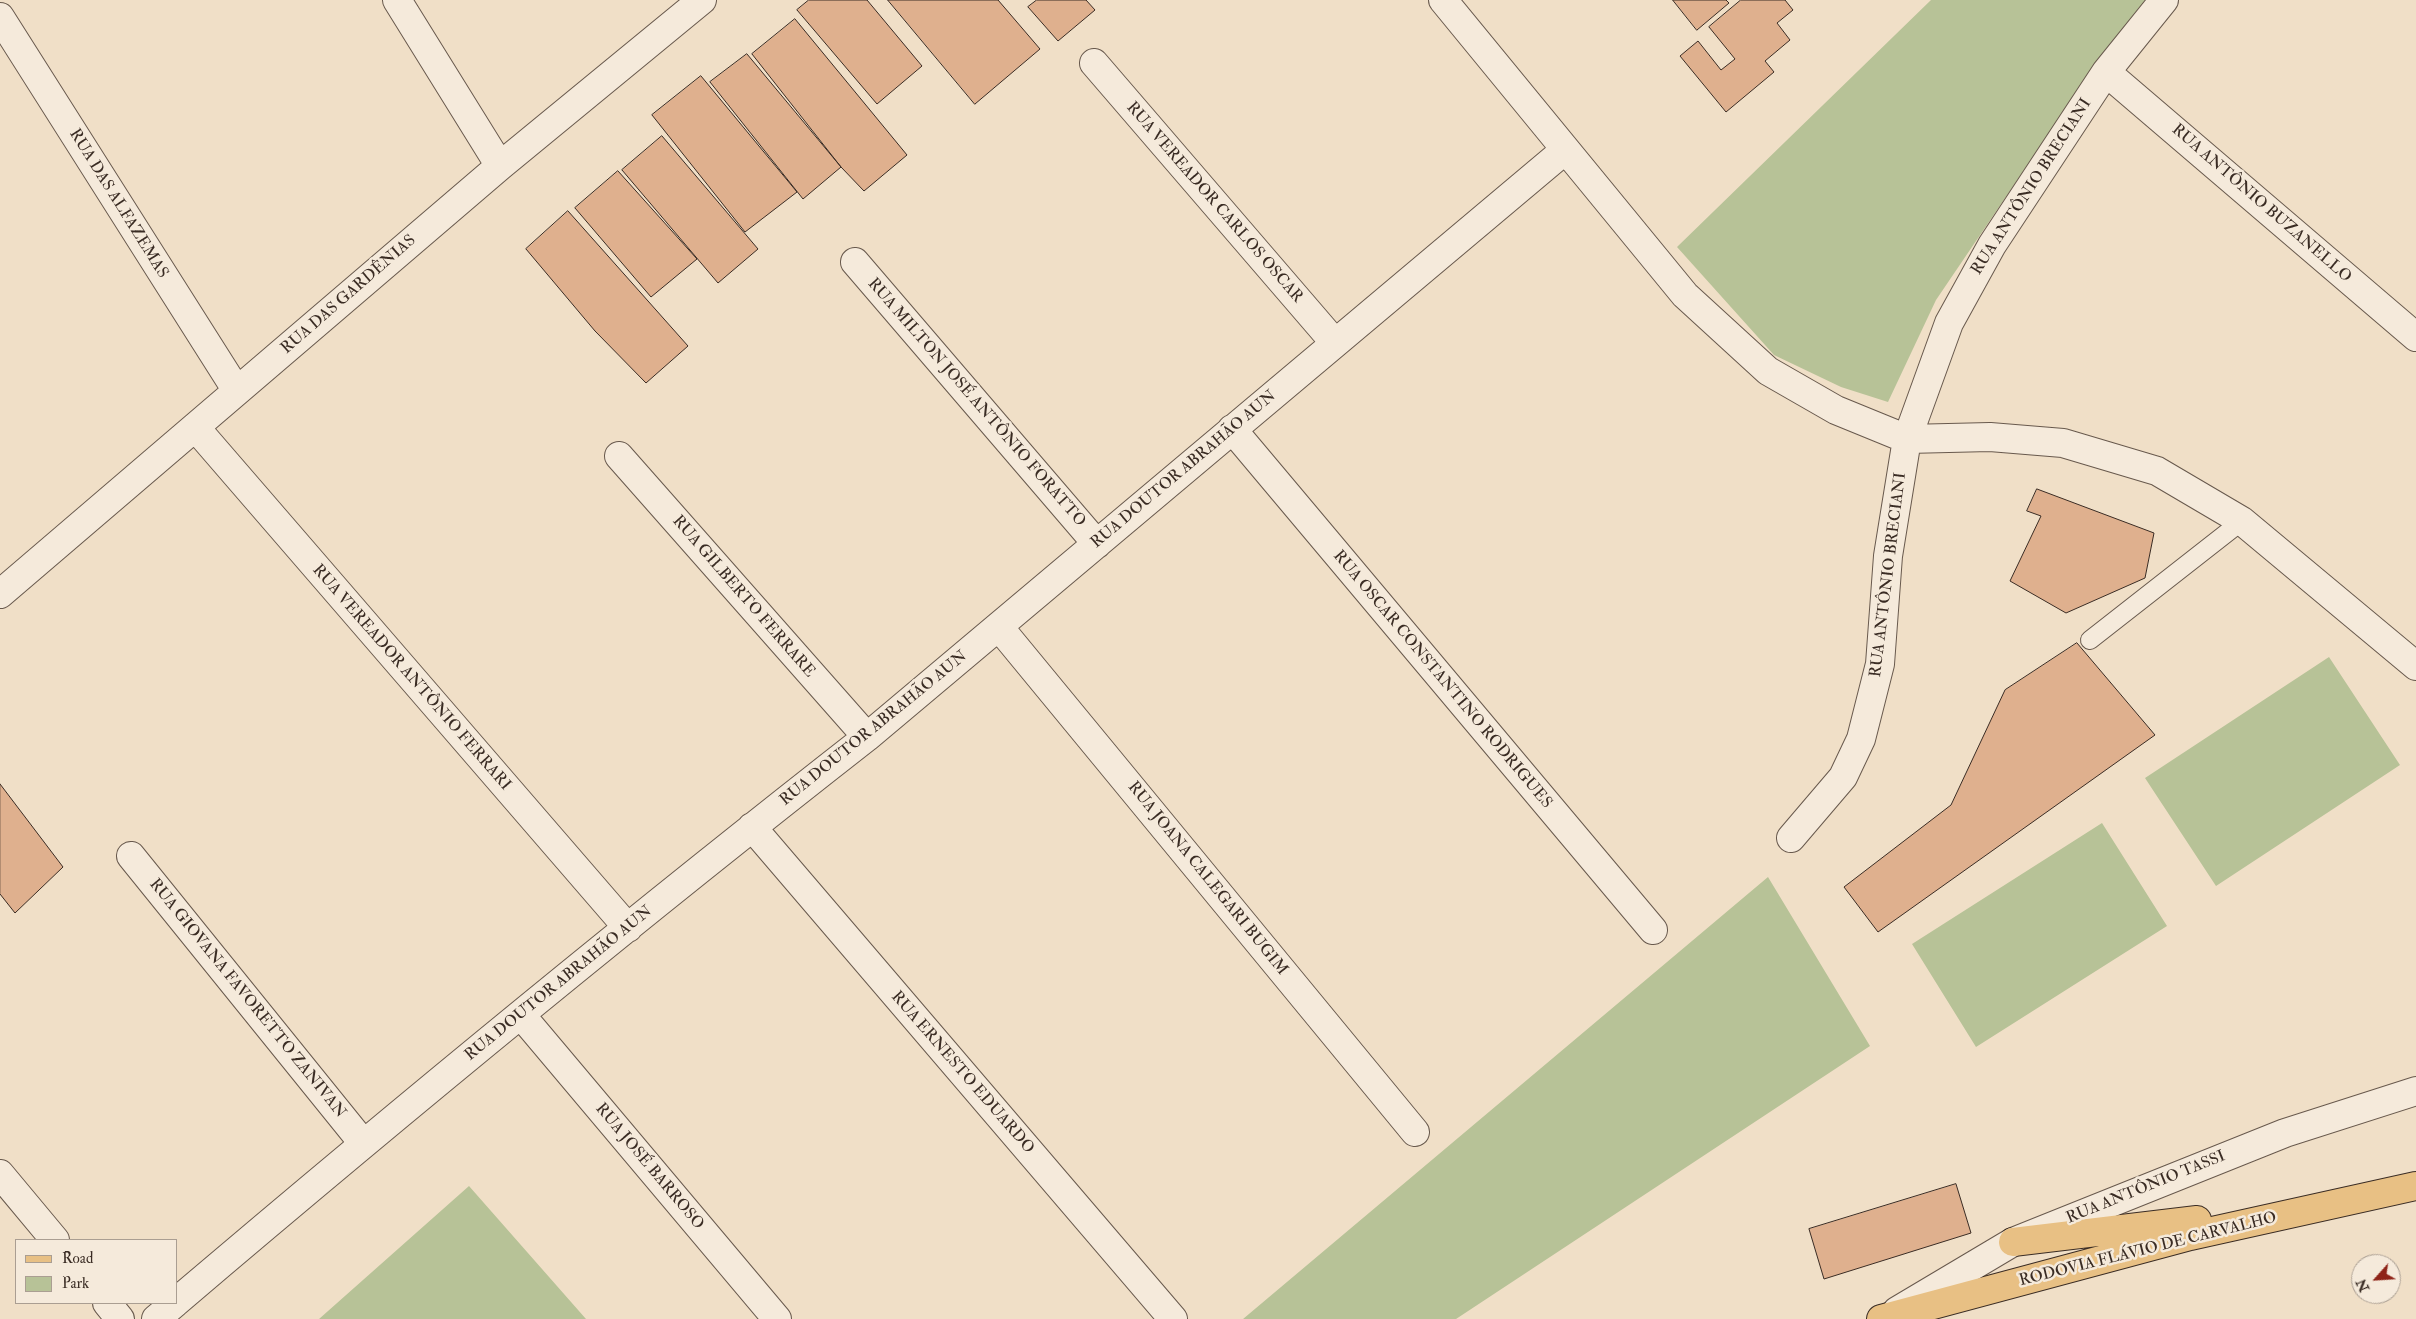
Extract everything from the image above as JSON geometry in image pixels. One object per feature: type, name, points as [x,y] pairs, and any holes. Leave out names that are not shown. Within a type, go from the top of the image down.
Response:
[{"type":"main road","name":"RODOVIA FLÁVIO DE CARVALHO","points":[[1885,1317],[2001,1288],[2190,1236],[2416,1186]]},
{"type":"main road","points":[[2013,1242],[2330,1205]]},
{"type":"street","points":[[397,0],[500,166]]},
{"type":"street","name":"RUA DAS GARDÊNIAS","points":[[0,594],[500,166],[702,0]]},
{"type":"street","points":[[1443,0],[1685,294],[1768,371],[1836,410],[1907,439],[1990,437],[2063,443],[2157,471],[2242,521],[2416,666]]},
{"type":"street","name":"RUA ANTÔNIO BRECIANI","points":[[1791,838],[1844,777],[1861,739],[1880,664],[1888,556],[1907,439],[1949,323],[1992,245],[2106,72],[2164,0]]},
{"type":"street","name":"RUA DAS ALFAZEMAS","points":[[0,17],[237,391]]},
{"type":"street","name":"RUA VEREADOR CARLOS OSCAR","points":[[1094,63],[1335,343]]},
{"type":"street","name":"RUA ANTÔNIO BUZANELLO","points":[[2106,72],[2416,337]]},
{"type":"street","name":"RUA DOUTOR ABRAHÃO AUN","points":[[178,1300],[363,1142],[752,827],[868,737],[1565,150]]},
{"type":"street","name":"RUA MILTON JOSÉ ANTÔNIO FORATTO","points":[[855,262],[1097,544]]},
{"type":"street","name":"RUA VEREADOR ANTÔNIO FERRARI","points":[[195,427],[628,928]]},
{"type":"street","name":"RUA OSCAR CONSTANTINO RODRIGUES","points":[[1232,429],[1653,930]]},
{"type":"street","name":"RUA GILBERTO FERRARE","points":[[619,456],[868,737]]},
{"type":"street","name":"RUA JOANA CALEGARI BUGIM","points":[[999,627],[1414,1132]]},
{"type":"street","name":"RUA ERNESTO EDUARDO","points":[[752,827],[1173,1319]]},
{"type":"street","name":"RUA GIOVANA FAVORETTO ZANIVAN","points":[[130,856],[363,1142]]},
{"type":"street","name":"RUA JOSÉ BARROSO","points":[[521,1015],[776,1319]]},
{"type":"street","name":"RUA ANTÔNIO TASSI","points":[[1885,1317],[2013,1242],[2285,1133],[2416,1090]]},
{"type":"street","points":[[0,1174],[54,1239]]},
{"type":"street","points":[[108,1304],[120,1319]]},
{"type":"street","name":"RUA DOUTOR ABRAHÃO AUN","points":[[156,1319],[174,1304]]},
{"type":"lane","points":[[2090,640],[2242,521]]},
{"type":"green space","points":[[1931,0],[2146,0],[2079,89],[1936,300],[1888,402],[1841,387],[1774,355],[1677,247]]},
{"type":"green space","points":[[2329,657],[2400,765],[2216,886],[2145,778]]},
{"type":"green space","points":[[2102,823],[2167,926],[1976,1047],[1912,944]]},
{"type":"green space","points":[[1768,877],[1870,1046],[1456,1319],[1243,1319]]},
{"type":"green space","points":[[469,1186],[586,1319],[319,1319]]},
{"type":"building","points":[[809,0],[867,0],[922,66],[877,104],[797,10]]},
{"type":"building","points":[[888,0],[998,0],[1040,49],[975,104]]},
{"type":"building","points":[[1037,0],[1086,0],[1095,10],[1058,41],[1028,7]]},
{"type":"building","points":[[1673,0],[1726,0],[1729,3],[1697,30]]},
{"type":"building","points":[[1741,0],[1785,0],[1793,10],[1777,23],[1790,40],[1765,61],[1774,72],[1726,112],[1680,56],[1698,41],[1721,70],[1735,59],[1709,27]]},
{"type":"building","points":[[795,19],[907,155],[864,191],[841,167],[752,54]]},
{"type":"building","points":[[747,54],[841,167],[803,199],[710,82]]},
{"type":"building","points":[[701,76],[797,192],[745,232],[652,115]]},
{"type":"building","points":[[662,136],[758,249],[718,283],[622,170]]},
{"type":"building","points":[[618,171],[697,259],[651,297],[575,208]]},
{"type":"building","points":[[568,211],[688,346],[646,383],[595,331],[526,249]]},
{"type":"building","points":[[2037,489],[2154,533],[2145,578],[2066,613],[2010,581],[2041,516],[2027,511]]},
{"type":"building","points":[[2077,643],[2155,735],[1878,932],[1844,887],[1951,805],[2005,690]]},
{"type":"building","points":[[0,784],[63,867],[15,913],[0,894]]},
{"type":"building","points":[[1956,1184],[1971,1233],[1824,1279],[1809,1229]]}]
